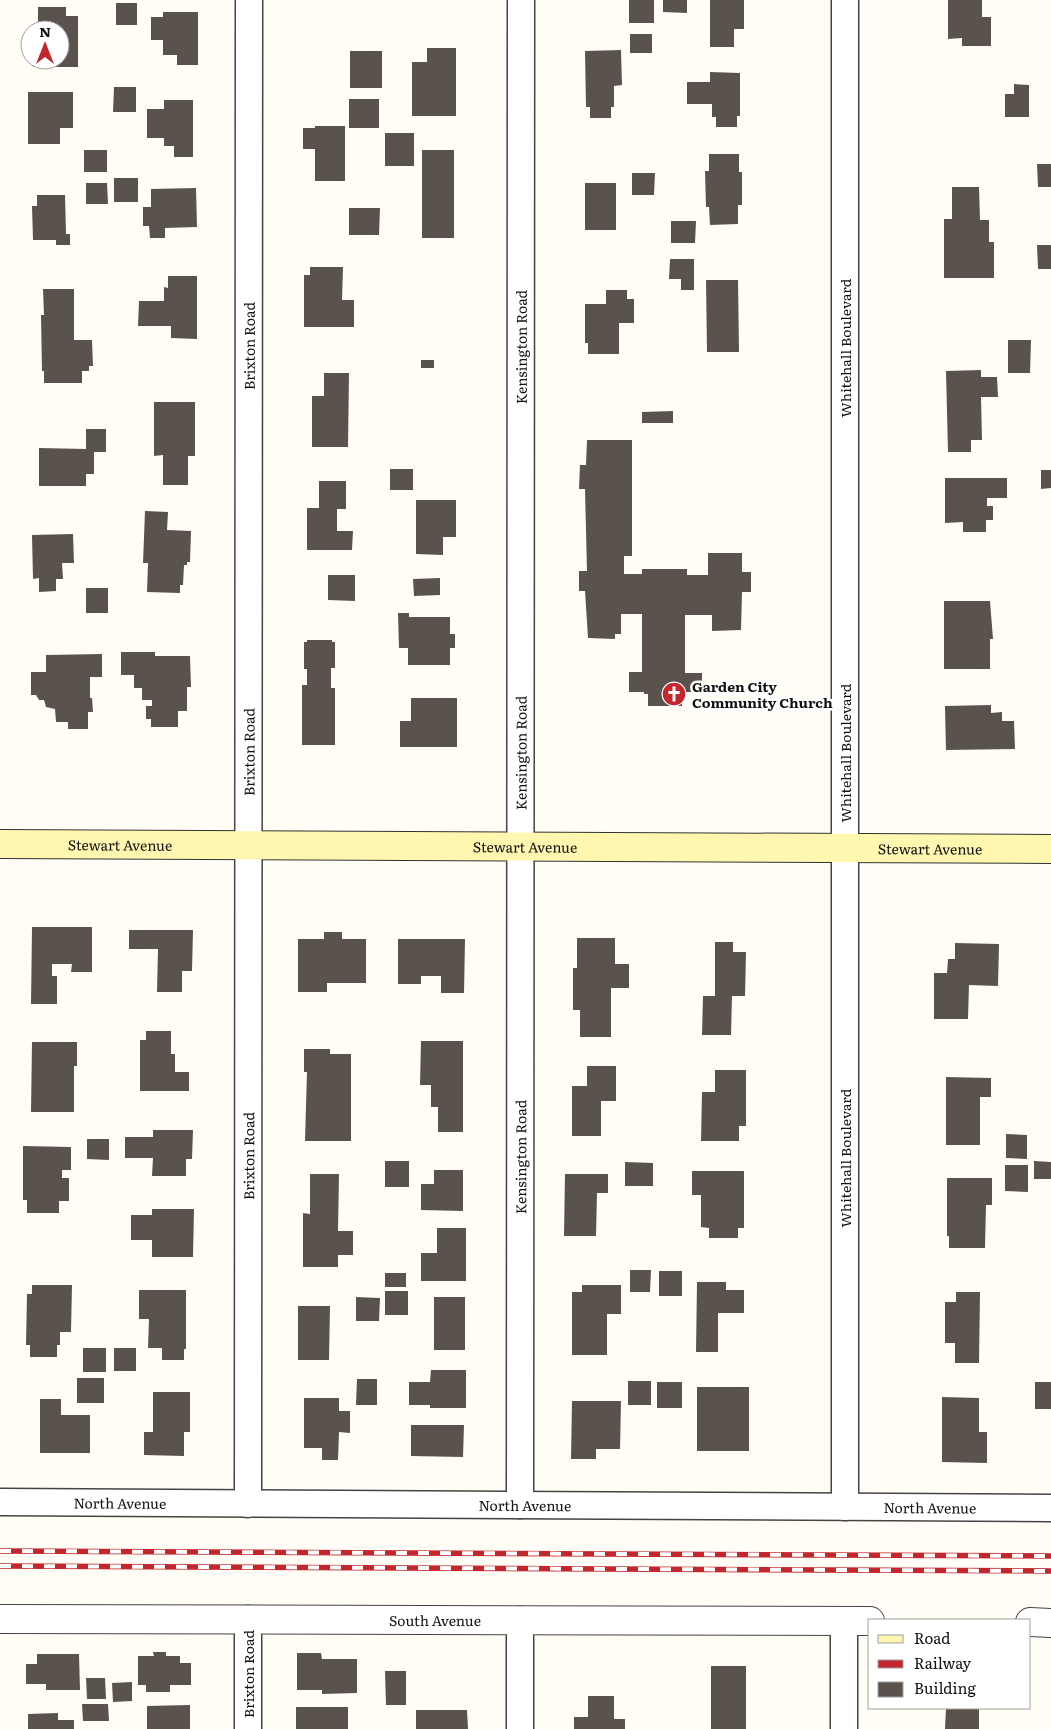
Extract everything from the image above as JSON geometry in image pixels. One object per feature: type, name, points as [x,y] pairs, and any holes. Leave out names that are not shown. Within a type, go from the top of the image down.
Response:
[{"type":"main road","name":"Stewart Avenue","points":[[0,844],[1051,849]]},
{"type":"street","name":"Brixton Road","points":[[248,1504],[249,0]]},
{"type":"street","name":"Kensington Road","points":[[520,1505],[522,0]]},
{"type":"street","name":"Whitehall Boulevard","points":[[845,0],[845,1507]]},
{"type":"street","name":"North Avenue","points":[[0,1502],[1051,1508]]},
{"type":"street","name":"South Avenue","points":[[0,1619],[857,1621]]},
{"type":"street","name":"Brixton Road","points":[[248,1619],[248,1729]]},
{"type":"street","points":[[520,1620],[520,1729]]},
{"type":"street","points":[[844,1729],[857,1621]]},
{"type":"street","points":[[1031,1622],[1051,1623]]},
{"type":"building","points":[[629,0],[654,0],[654,23],[629,23]]},
{"type":"building","points":[[663,0],[687,0],[687,13],[663,12]]},
{"type":"building","points":[[710,0],[744,0],[744,29],[734,29],[734,47],[710,47]]},
{"type":"building","points":[[948,0],[982,0],[982,17],[991,17],[991,46],[962,46],[962,38],[948,39]]},
{"type":"building","points":[[116,3],[137,3],[137,25],[116,25]]},
{"type":"building","points":[[38,7],[66,7],[66,16],[78,16],[78,67],[70,67],[70,20],[38,20]]},
{"type":"building","points":[[163,12],[198,12],[198,65],[177,65],[177,55],[163,55],[163,40],[151,40],[151,17],[163,17]]},
{"type":"building","points":[[630,34],[652,34],[652,53],[630,53]]},
{"type":"building","points":[[427,48],[456,48],[456,116],[412,116],[412,62],[427,62]]},
{"type":"building","points":[[621,50],[622,85],[614,86],[614,107],[611,107],[611,118],[590,118],[590,107],[586,107],[585,51]]},
{"type":"building","points":[[350,51],[382,51],[382,88],[350,88]]},
{"type":"building","points":[[710,72],[740,73],[740,116],[737,116],[737,127],[716,127],[716,117],[712,117],[712,104],[687,104],[687,82],[710,82]]},
{"type":"building","points":[[1014,84],[1029,85],[1029,117],[1005,117],[1005,94],[1014,94]]},
{"type":"building","points":[[114,87],[136,87],[136,112],[113,112]]},
{"type":"building","points":[[28,92],[73,92],[73,128],[60,128],[60,144],[28,144]]},
{"type":"building","points":[[349,99],[379,99],[379,128],[349,128]]},
{"type":"building","points":[[164,100],[193,100],[193,157],[174,157],[174,146],[164,146],[164,138],[147,138],[147,109],[164,109]]},
{"type":"building","points":[[315,126],[345,126],[345,181],[315,181],[315,149],[303,149],[303,128],[315,128]]},
{"type":"building","points":[[385,133],[414,133],[414,166],[385,166]]},
{"type":"building","points":[[84,150],[107,150],[107,172],[84,172]]},
{"type":"building","points":[[422,150],[454,150],[454,238],[422,238]]},
{"type":"building","points":[[709,154],[739,154],[739,172],[742,172],[742,205],[738,205],[738,224],[710,225],[709,207],[706,207],[705,171],[709,171]]},
{"type":"building","points":[[1037,164],[1051,164],[1051,187],[1038,187]]},
{"type":"building","points":[[632,173],[655,173],[654,195],[632,195]]},
{"type":"building","points":[[114,178],[138,178],[138,202],[114,202]]},
{"type":"building","points":[[86,183],[107,183],[108,204],[86,204]]},
{"type":"building","points":[[585,183],[616,183],[616,230],[585,230]]},
{"type":"building","points":[[952,187],[979,187],[980,220],[989,220],[989,242],[994,242],[994,278],[944,278],[944,219],[952,219]]},
{"type":"building","points":[[196,188],[197,227],[165,228],[165,238],[150,238],[149,226],[143,226],[143,207],[151,207],[151,189]]},
{"type":"building","points":[[37,195],[65,195],[66,234],[70,234],[70,245],[56,245],[56,240],[33,240],[32,206],[37,206]]},
{"type":"building","points":[[349,208],[380,208],[379,235],[349,235]]},
{"type":"building","points":[[671,221],[696,221],[695,243],[671,243]]},
{"type":"building","points":[[1037,245],[1051,245],[1051,269],[1038,269]]},
{"type":"building","points":[[670,259],[694,259],[694,290],[681,290],[681,279],[669,279]]},
{"type":"building","points":[[310,267],[343,267],[342,300],[354,300],[354,327],[304,327],[304,275],[310,275]]},
{"type":"building","points":[[168,276],[197,276],[197,339],[171,338],[171,326],[138,326],[139,301],[164,301],[164,287],[168,288]]},
{"type":"building","points":[[706,280],[738,280],[739,352],[707,352]]},
{"type":"building","points":[[43,289],[74,289],[74,340],[92,340],[93,366],[89,366],[89,371],[82,371],[82,383],[44,383],[41,315],[44,315]]},
{"type":"building","points":[[606,290],[627,290],[627,299],[634,299],[634,323],[619,323],[619,354],[588,354],[588,343],[585,343],[585,304],[606,304]]},
{"type":"building","points":[[1008,340],[1031,340],[1030,373],[1008,373]]},
{"type":"building","points":[[421,360],[434,360],[434,368],[421,368]]},
{"type":"building","points":[[981,370],[981,377],[997,377],[998,397],[981,397],[982,440],[971,440],[971,452],[948,452],[946,371]]},
{"type":"building","points":[[324,373],[349,373],[348,447],[312,447],[312,396],[324,396]]},
{"type":"building","points":[[154,402],[195,402],[195,456],[188,456],[188,485],[163,485],[163,455],[154,456]]},
{"type":"building","points":[[673,411],[673,423],[642,423],[642,412]]},
{"type":"building","points":[[86,429],[106,429],[106,452],[94,452],[94,474],[86,474],[86,486],[39,486],[39,448],[86,449]]},
{"type":"building","points":[[587,440],[632,440],[632,556],[624,556],[624,574],[642,574],[642,569],[687,569],[687,575],[708,575],[708,553],[742,553],[742,572],[751,572],[751,592],[742,592],[741,630],[712,631],[712,615],[685,615],[685,673],[702,673],[702,692],[686,692],[686,696],[682,696],[682,706],[648,706],[648,694],[644,694],[644,692],[629,692],[629,672],[642,672],[642,614],[621,614],[621,634],[615,634],[615,639],[588,638],[585,591],[579,591],[579,571],[587,571],[585,489],[579,489],[580,465],[586,465]]},
{"type":"building","points":[[390,469],[413,469],[413,490],[390,490]]},
{"type":"building","points":[[1041,470],[1051,470],[1051,488],[1041,489]]},
{"type":"building","points":[[945,478],[1007,478],[1007,498],[987,498],[987,506],[993,506],[993,520],[986,520],[986,532],[963,532],[963,522],[945,523]]},
{"type":"building","points":[[319,481],[346,481],[346,509],[337,509],[337,531],[353,531],[352,550],[307,550],[307,508],[319,508]]},
{"type":"building","points":[[416,500],[456,500],[456,537],[443,537],[443,555],[416,554]]},
{"type":"building","points":[[145,511],[168,512],[167,530],[191,531],[190,562],[184,565],[183,585],[180,585],[180,593],[147,592],[148,563],[143,563]]},
{"type":"building","points":[[73,534],[74,563],[62,563],[63,579],[56,579],[56,591],[39,592],[39,578],[33,579],[32,535]]},
{"type":"building","points":[[328,575],[355,575],[355,601],[328,600]]},
{"type":"building","points":[[440,578],[440,595],[414,596],[413,579]]},
{"type":"building","points":[[86,588],[108,588],[108,613],[86,613]]},
{"type":"building","points":[[944,601],[990,601],[993,639],[990,639],[990,669],[944,669]]},
{"type":"building","points":[[398,613],[409,613],[409,617],[450,617],[450,634],[455,634],[455,648],[450,648],[450,665],[408,665],[408,648],[399,648]]},
{"type":"building","points":[[307,640],[332,640],[332,642],[335,642],[335,668],[331,668],[331,688],[335,688],[335,745],[302,745],[302,685],[307,685],[307,669],[304,669],[304,642],[307,642]]},
{"type":"building","points":[[121,652],[155,652],[155,656],[190,656],[191,687],[187,687],[187,711],[178,711],[178,727],[151,727],[151,719],[146,719],[146,706],[152,706],[152,700],[142,700],[142,688],[134,688],[134,675],[121,675]]},
{"type":"building","points":[[102,654],[102,677],[90,677],[90,698],[92,698],[93,712],[88,712],[88,729],[68,729],[68,722],[56,722],[55,709],[46,707],[44,700],[39,700],[36,695],[31,695],[31,672],[46,672],[46,655]]},
{"type":"building","points":[[411,698],[457,698],[457,747],[400,747],[400,721],[411,721]]},
{"type":"building","points":[[991,705],[991,713],[1002,712],[1002,721],[1014,721],[1015,749],[946,750],[945,706]]},
{"type":"building","points":[[32,927],[92,927],[92,972],[71,972],[72,964],[52,964],[52,976],[57,976],[57,1004],[31,1004]]},
{"type":"building","points":[[129,930],[193,930],[192,971],[182,971],[182,992],[157,992],[158,949],[129,949]]},
{"type":"building","points":[[324,932],[342,932],[342,939],[366,939],[366,983],[327,983],[327,992],[298,992],[298,939],[324,939]]},
{"type":"building","points":[[577,938],[615,938],[615,964],[629,964],[629,988],[611,988],[611,1037],[580,1037],[580,1010],[573,1010],[573,968],[577,968]]},
{"type":"building","points":[[398,939],[465,939],[464,993],[441,993],[441,976],[421,976],[421,984],[398,984]]},
{"type":"building","points":[[715,942],[733,942],[733,952],[746,952],[745,996],[732,996],[731,1035],[702,1035],[703,996],[715,996]]},
{"type":"building","points":[[955,943],[999,944],[998,986],[969,985],[968,1019],[934,1019],[934,973],[947,973],[948,959],[955,959]]},
{"type":"building","points":[[146,1031],[171,1031],[171,1054],[175,1054],[175,1072],[189,1072],[189,1091],[140,1091],[140,1040],[146,1040]]},
{"type":"building","points":[[421,1041],[463,1041],[463,1132],[438,1132],[438,1107],[431,1107],[431,1085],[420,1085]]},
{"type":"building","points":[[32,1042],[77,1042],[77,1066],[74,1066],[74,1112],[31,1112]]},
{"type":"building","points":[[304,1049],[330,1049],[330,1054],[351,1054],[351,1141],[305,1141],[307,1072],[304,1072]]},
{"type":"building","points":[[587,1066],[616,1066],[616,1101],[601,1101],[601,1136],[572,1136],[572,1086],[587,1086]]},
{"type":"building","points":[[715,1070],[746,1070],[746,1126],[739,1126],[739,1141],[701,1141],[702,1092],[715,1092]]},
{"type":"building","points":[[946,1077],[991,1078],[991,1097],[980,1097],[980,1145],[946,1145]]},
{"type":"building","points":[[153,1130],[193,1130],[192,1159],[186,1159],[186,1176],[152,1176],[153,1158],[125,1158],[125,1137],[153,1137]]},
{"type":"building","points":[[1006,1134],[1027,1135],[1027,1159],[1006,1158]]},
{"type":"building","points":[[87,1139],[109,1139],[109,1160],[87,1159]]},
{"type":"building","points":[[23,1146],[71,1147],[71,1170],[62,1170],[62,1178],[69,1178],[69,1201],[59,1201],[59,1213],[27,1213],[27,1200],[23,1200]]},
{"type":"building","points":[[385,1161],[409,1161],[409,1187],[385,1187]]},
{"type":"building","points":[[1034,1161],[1051,1162],[1051,1179],[1034,1179]]},
{"type":"building","points":[[625,1162],[653,1163],[653,1186],[625,1186]]},
{"type":"building","points":[[1005,1165],[1028,1165],[1028,1192],[1005,1191]]},
{"type":"building","points":[[434,1170],[463,1170],[463,1211],[421,1210],[421,1184],[434,1184]]},
{"type":"building","points":[[692,1171],[744,1171],[744,1228],[738,1228],[738,1238],[709,1238],[709,1228],[701,1227],[701,1195],[692,1195]]},
{"type":"building","points":[[310,1174],[339,1174],[338,1231],[353,1231],[353,1255],[338,1255],[338,1267],[303,1267],[303,1213],[310,1214]]},
{"type":"building","points":[[565,1174],[608,1174],[608,1193],[597,1193],[596,1236],[564,1236]]},
{"type":"building","points":[[947,1178],[992,1178],[992,1205],[986,1205],[985,1248],[949,1248],[949,1236],[947,1236]]},
{"type":"building","points":[[152,1209],[194,1209],[193,1257],[152,1257],[152,1240],[131,1240],[131,1215],[152,1215]]},
{"type":"building","points":[[437,1228],[466,1228],[466,1281],[421,1281],[421,1253],[437,1253]]},
{"type":"building","points":[[630,1270],[651,1270],[650,1292],[630,1292]]},
{"type":"building","points":[[659,1271],[682,1271],[682,1296],[659,1296]]},
{"type":"building","points":[[385,1273],[406,1273],[406,1287],[385,1287]]},
{"type":"building","points":[[697,1282],[726,1282],[726,1290],[744,1290],[744,1313],[718,1313],[718,1352],[696,1352]]},
{"type":"building","points":[[32,1285],[72,1285],[71,1332],[60,1332],[60,1345],[57,1345],[57,1357],[30,1357],[30,1345],[26,1345],[27,1294],[32,1294]]},
{"type":"building","points":[[582,1285],[621,1285],[621,1314],[607,1314],[607,1355],[572,1355],[572,1292],[582,1292]]},
{"type":"building","points":[[139,1290],[186,1290],[186,1349],[184,1349],[184,1360],[162,1360],[162,1348],[148,1348],[149,1319],[139,1319]]},
{"type":"building","points":[[385,1291],[408,1291],[408,1315],[385,1315]]},
{"type":"building","points":[[956,1292],[980,1292],[979,1363],[955,1363],[955,1343],[945,1343],[945,1302],[956,1302]]},
{"type":"building","points":[[356,1297],[380,1298],[379,1321],[356,1321]]},
{"type":"building","points":[[434,1297],[465,1297],[465,1350],[434,1350]]},
{"type":"building","points":[[298,1306],[330,1306],[329,1360],[298,1360]]},
{"type":"building","points":[[83,1348],[106,1348],[106,1372],[83,1372]]},
{"type":"building","points":[[114,1348],[136,1348],[136,1371],[114,1371]]},
{"type":"building","points":[[431,1370],[466,1370],[466,1408],[430,1408],[430,1405],[409,1405],[409,1382],[430,1382]]},
{"type":"building","points":[[77,1378],[104,1378],[104,1403],[77,1403]]},
{"type":"building","points":[[357,1379],[377,1379],[377,1405],[356,1405]]},
{"type":"building","points":[[628,1381],[651,1381],[651,1405],[628,1405]]},
{"type":"building","points":[[657,1382],[682,1382],[682,1408],[657,1408]]},
{"type":"building","points":[[1035,1382],[1051,1382],[1051,1409],[1035,1409]]},
{"type":"building","points":[[697,1387],[749,1387],[749,1451],[697,1451]]},
{"type":"building","points":[[153,1392],[190,1392],[190,1432],[184,1432],[184,1456],[144,1455],[144,1432],[153,1432]]},
{"type":"building","points":[[942,1397],[979,1398],[979,1432],[987,1432],[987,1463],[942,1462]]},
{"type":"building","points":[[304,1398],[339,1398],[339,1411],[350,1411],[350,1433],[339,1432],[338,1460],[322,1460],[322,1448],[304,1448]]},
{"type":"building","points":[[40,1399],[61,1399],[61,1415],[90,1415],[90,1453],[40,1453]]},
{"type":"building","points":[[572,1401],[621,1401],[620,1449],[596,1449],[596,1459],[571,1459]]},
{"type":"building","points":[[411,1425],[464,1425],[463,1457],[411,1456]]},
{"type":"building","points":[[153,1652],[166,1652],[166,1656],[180,1656],[180,1663],[191,1663],[191,1685],[170,1685],[170,1692],[146,1692],[146,1685],[138,1685],[138,1656],[154,1656]]},
{"type":"building","points":[[297,1653],[321,1653],[322,1659],[357,1659],[357,1693],[322,1694],[322,1690],[297,1690]]},
{"type":"building","points":[[37,1654],[79,1654],[80,1690],[46,1690],[46,1684],[26,1684],[26,1664],[37,1664]]},
{"type":"building","points":[[711,1666],[746,1666],[746,1729],[711,1729]]},
{"type":"building","points":[[385,1671],[406,1671],[406,1705],[386,1705]]},
{"type":"building","points":[[86,1678],[105,1678],[106,1699],[87,1699]]},
{"type":"building","points":[[132,1682],[132,1701],[113,1702],[112,1683]]},
{"type":"building","points":[[588,1696],[614,1696],[614,1719],[625,1719],[625,1729],[574,1729],[574,1717],[588,1717]]},
{"type":"building","points":[[82,1704],[108,1704],[109,1721],[83,1721]]},
{"type":"building","points":[[190,1705],[190,1729],[147,1729],[147,1706]]},
{"type":"building","points":[[296,1707],[348,1707],[348,1729],[296,1729]]},
{"type":"building","points":[[946,1709],[979,1709],[979,1729],[945,1729]]},
{"type":"building","points":[[416,1710],[467,1710],[468,1729],[416,1729]]},
{"type":"building","points":[[58,1713],[58,1720],[74,1720],[74,1729],[28,1729],[28,1714]]},
{"type":"railway","points":[[0,1551],[1051,1556]]},
{"type":"railway","points":[[0,1566],[1051,1571]]},
{"type":"place","name":"Garden City Community Church","points":[[674,694]]}]
